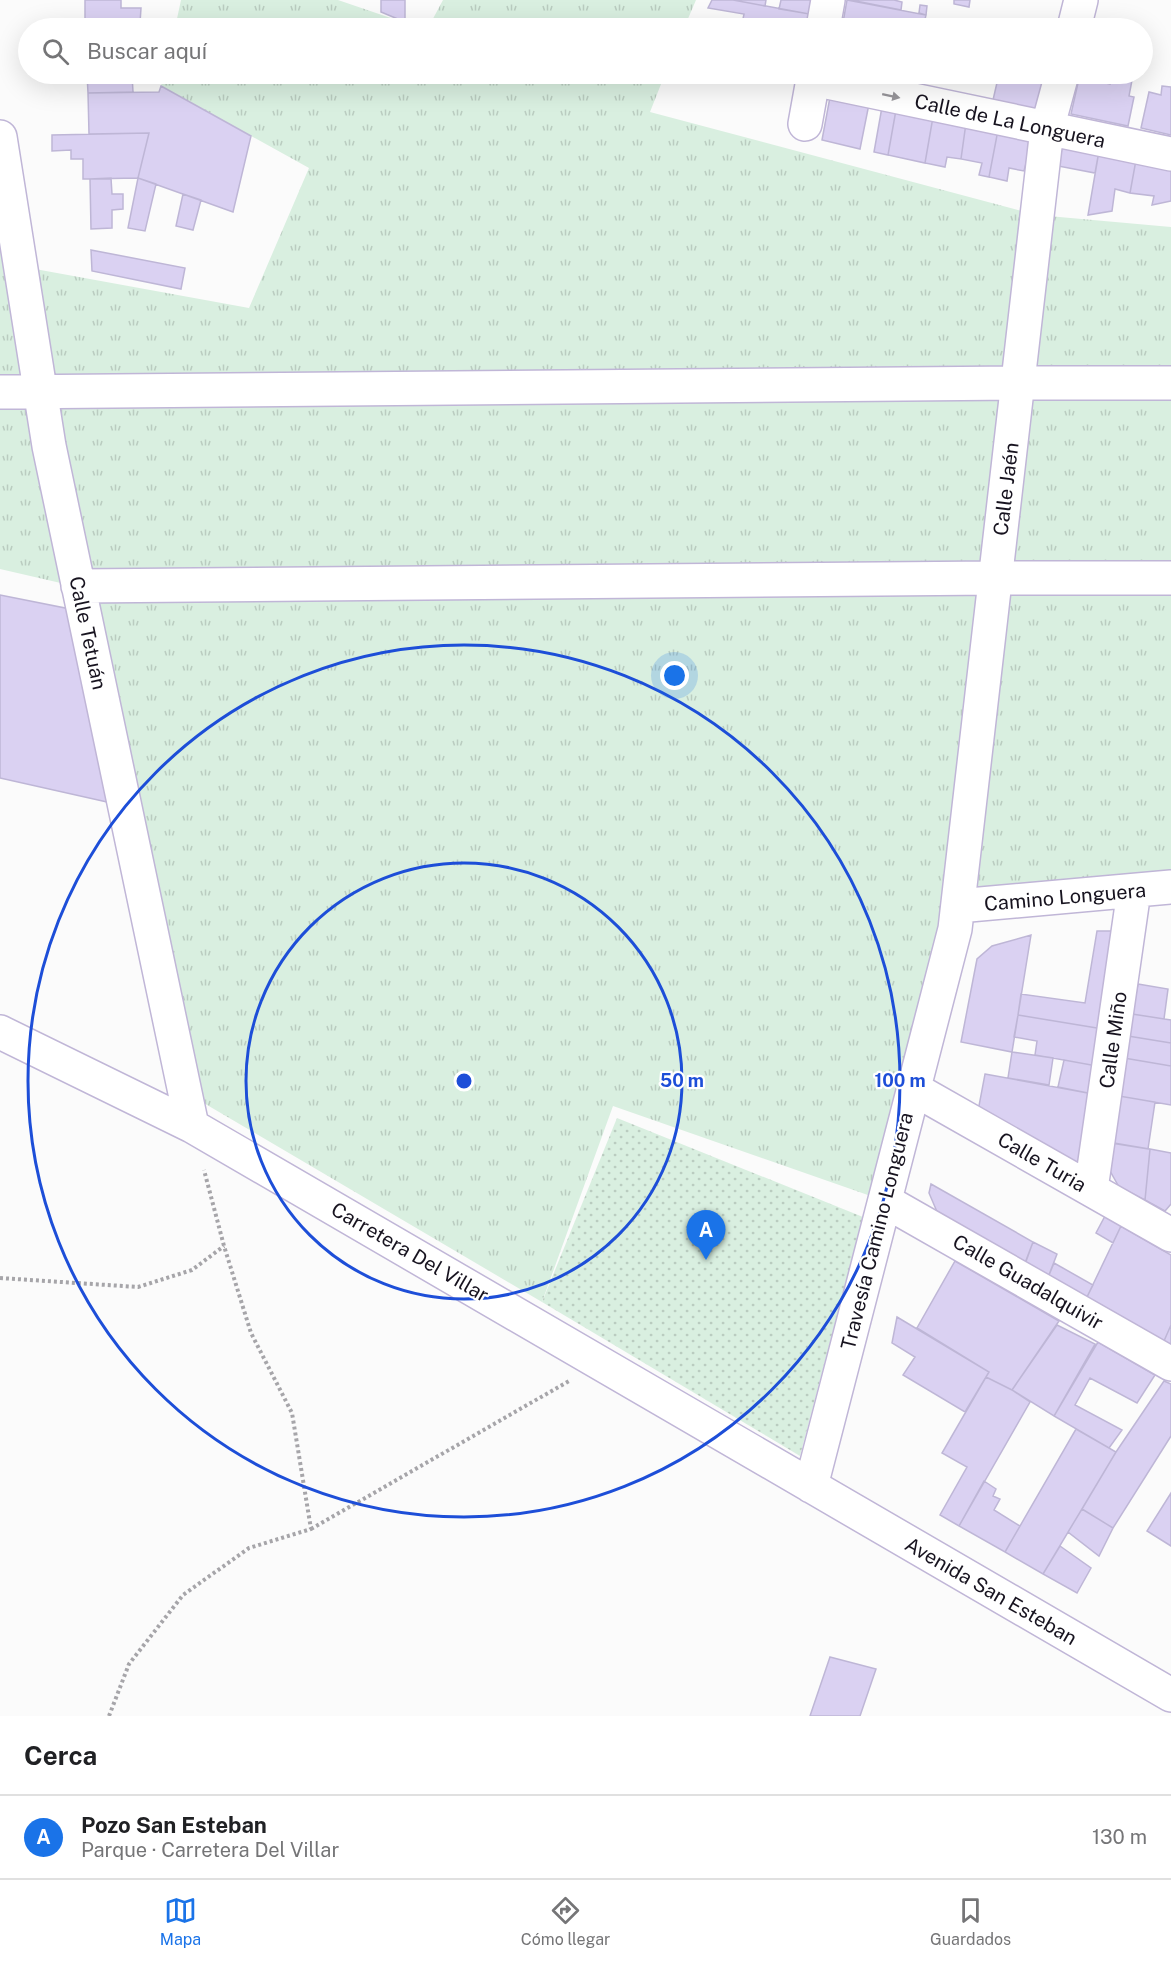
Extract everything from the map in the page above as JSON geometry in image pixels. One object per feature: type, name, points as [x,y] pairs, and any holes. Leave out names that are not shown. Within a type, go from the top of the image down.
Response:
[{"type":"street","points":[[825,18],[828,0]]},
{"type":"street","points":[[1076,18],[1081,0]]},
{"type":"street","points":[[805,124],[812,84]]},
{"type":"street","name":"Calle de La Longuera","points":[[849,84],[1047,129],[1171,154]]},
{"type":"street","name":"Calle Jaén","points":[[958,906],[1047,129],[1059,84]]},
{"type":"street","name":"Calle Tetuán","points":[[0,138],[8,236],[49,446],[192,1126]]},
{"type":"street","points":[[0,392],[1171,383]]},
{"type":"street","points":[[78,586],[996,578],[1171,579]]},
{"type":"street","name":"Camino Longuera","points":[[958,906],[1171,887]]},
{"type":"street","name":"Calle Miño","points":[[1091,1190],[1134,891]]},
{"type":"street","name":"Travesía Camino Longuera","points":[[812,1486],[955,929],[958,906]]},
{"type":"street","name":"Carretera Del Villar","points":[[0,1032],[192,1126],[812,1486]]},
{"type":"street","name":"Calle Turia","points":[[914,1089],[1171,1235]]},
{"type":"street","name":"Calle Guadalquivir","points":[[885,1201],[1171,1364]]},
{"type":"street","name":"Avenida San Esteban","points":[[812,1486],[1171,1695]]},
{"type":"path","points":[[192,1126],[224,1246],[251,1333],[292,1413],[311,1529]]},
{"type":"path","points":[[0,1278],[138,1287],[192,1270],[224,1246]]},
{"type":"path","points":[[110,1716],[129,1664],[183,1595],[249,1548],[311,1529],[601,1363]]},
{"type":"green space","points":[[181,0],[338,0],[391,18],[177,18]]},
{"type":"green space","points":[[443,0],[696,0],[688,18],[433,18]]},
{"type":"green space","points":[[162,84],[661,84],[650,112],[1037,215],[1171,227],[1171,878],[958,906],[885,1201],[613,1106],[542,1302],[185,1092],[78,587],[0,569],[0,122],[24,267],[249,308],[309,168],[161,86]]},
{"type":"green space","points":[[617,1118],[863,1217],[800,1456],[542,1302]]},
{"type":"building","points":[[85,0],[121,0],[121,8],[141,8],[140,18],[85,18]]},
{"type":"building","points":[[381,0],[405,0],[405,18],[395,18],[381,12]]},
{"type":"building","points":[[712,0],[733,0],[815,15],[815,18],[743,18],[744,14],[708,8]]},
{"type":"building","points":[[733,0],[766,0],[765,6]]},
{"type":"building","points":[[781,0],[818,0],[815,15],[779,9]]},
{"type":"building","points":[[847,0],[926,15],[925,18],[844,18]]},
{"type":"building","points":[[851,0],[894,0],[902,2],[901,10]]},
{"type":"building","points":[[954,0],[970,0],[969,7],[954,4]]},
{"type":"building","points":[[920,5],[927,6],[926,15],[919,13]]},
{"type":"building","points":[[88,84],[133,84],[133,92],[88,93]]},
{"type":"building","points":[[997,84],[1046,84],[1039,110],[993,100]]},
{"type":"building","points":[[1078,84],[1131,84],[1129,96],[1134,97],[1128,126],[1071,114]]},
{"type":"building","points":[[161,86],[251,136],[233,212],[138,178],[149,133],[89,134],[88,93],[159,92]]},
{"type":"building","points":[[1162,86],[1171,87],[1171,135],[1141,128],[1149,92],[1161,95]]},
{"type":"building","points":[[830,97],[869,104],[860,149],[822,140]]},
{"type":"building","points":[[882,107],[896,110],[888,155],[874,152]]},
{"type":"building","points":[[896,110],[933,117],[925,163],[888,155]]},
{"type":"building","points":[[933,117],[966,123],[961,159],[947,157],[945,167],[925,163]]},
{"type":"building","points":[[966,123],[998,130],[989,177],[979,175],[982,163],[961,159]]},
{"type":"building","points":[[998,130],[1033,136],[1024,171],[1009,168],[1007,181],[989,177]]},
{"type":"building","points":[[149,133],[138,178],[83,179],[83,159],[71,159],[71,150],[52,151],[52,135]]},
{"type":"building","points":[[1063,144],[1099,151],[1095,173],[1058,166]]},
{"type":"building","points":[[1099,151],[1136,160],[1130,193],[1115,189],[1112,211],[1088,215]]},
{"type":"building","points":[[1136,160],[1171,167],[1171,201],[1152,205],[1154,196],[1130,193]]},
{"type":"building","points":[[111,178],[112,194],[123,194],[123,209],[112,210],[112,228],[91,229],[90,179]]},
{"type":"building","points":[[138,178],[156,184],[145,231],[128,228]]},
{"type":"building","points":[[183,194],[201,200],[193,230],[176,226]]},
{"type":"building","points":[[91,250],[185,268],[181,289],[92,271]]},
{"type":"building","points":[[0,595],[70,609],[107,802],[0,778]]},
{"type":"building","points":[[1097,931],[1120,931],[1103,1029],[1018,1015],[1021,994],[1085,1003]]},
{"type":"building","points":[[1031,935],[1012,1052],[961,1042],[977,959],[992,946]]},
{"type":"building","points":[[1138,984],[1168,989],[1164,1019],[1132,1014]]},
{"type":"building","points":[[1132,1014],[1171,1020],[1171,1043],[1128,1036]]},
{"type":"building","points":[[1018,1015],[1103,1029],[1097,1066],[1035,1055],[1037,1041],[1014,1037]]},
{"type":"building","points":[[1128,1036],[1171,1043],[1171,1066],[1124,1058]]},
{"type":"building","points":[[1012,1052],[1053,1058],[1049,1085],[1008,1078]]},
{"type":"building","points":[[1124,1058],[1171,1066],[1171,1105],[1119,1096]]},
{"type":"building","points":[[1064,1060],[1097,1066],[1093,1094],[1058,1087]]},
{"type":"building","points":[[985,1074],[1093,1094],[1079,1165],[978,1111]]},
{"type":"building","points":[[1119,1096],[1155,1102],[1148,1149],[1110,1143]]},
{"type":"building","points":[[1114,1143],[1150,1149],[1145,1200],[1119,1187],[1109,1169]]},
{"type":"building","points":[[1150,1149],[1171,1153],[1171,1204],[1165,1211],[1145,1200]]},
{"type":"building","points":[[931,1184],[1033,1242],[1025,1263],[938,1214],[929,1193]]},
{"type":"building","points":[[1105,1216],[1121,1226],[1113,1243],[1096,1233]]},
{"type":"building","points":[[1121,1226],[1171,1255],[1171,1325],[1164,1341],[1087,1297]]},
{"type":"building","points":[[1033,1242],[1057,1254],[1047,1280],[1024,1267]]},
{"type":"building","points":[[955,1261],[1059,1321],[1012,1390],[986,1377],[989,1372],[917,1328]]},
{"type":"building","points":[[1054,1263],[1093,1285],[1085,1301],[1047,1280]]},
{"type":"building","points":[[897,1317],[989,1372],[965,1412],[903,1375],[915,1357],[892,1343]]},
{"type":"building","points":[[1057,1325],[1095,1344],[1054,1416],[1012,1390]]},
{"type":"building","points":[[1171,1325],[1171,1346],[1164,1341]]},
{"type":"building","points":[[1098,1342],[1155,1375],[1137,1403],[1090,1378],[1075,1405],[1122,1430],[1109,1448],[1054,1416]]},
{"type":"building","points":[[986,1377],[1030,1402],[959,1526],[940,1515],[967,1467],[942,1453]]},
{"type":"building","points":[[1164,1381],[1171,1384],[1171,1436],[1113,1528],[1082,1509],[1116,1452]]},
{"type":"building","points":[[1076,1429],[1116,1452],[1043,1574],[1005,1552]]},
{"type":"building","points":[[984,1481],[996,1489],[993,1496],[1000,1499],[994,1510],[1020,1526],[1005,1552],[959,1526]]},
{"type":"building","points":[[1171,1493],[1171,1546],[1147,1531]]},
{"type":"building","points":[[1082,1509],[1113,1528],[1099,1556],[1068,1532]]},
{"type":"building","points":[[1060,1546],[1091,1568],[1077,1593],[1043,1574]]},
{"type":"building","points":[[830,1657],[876,1669],[860,1716],[810,1716]]},
{"type":"place","name":"Pozo San Esteban","points":[[706,1260]]}]
